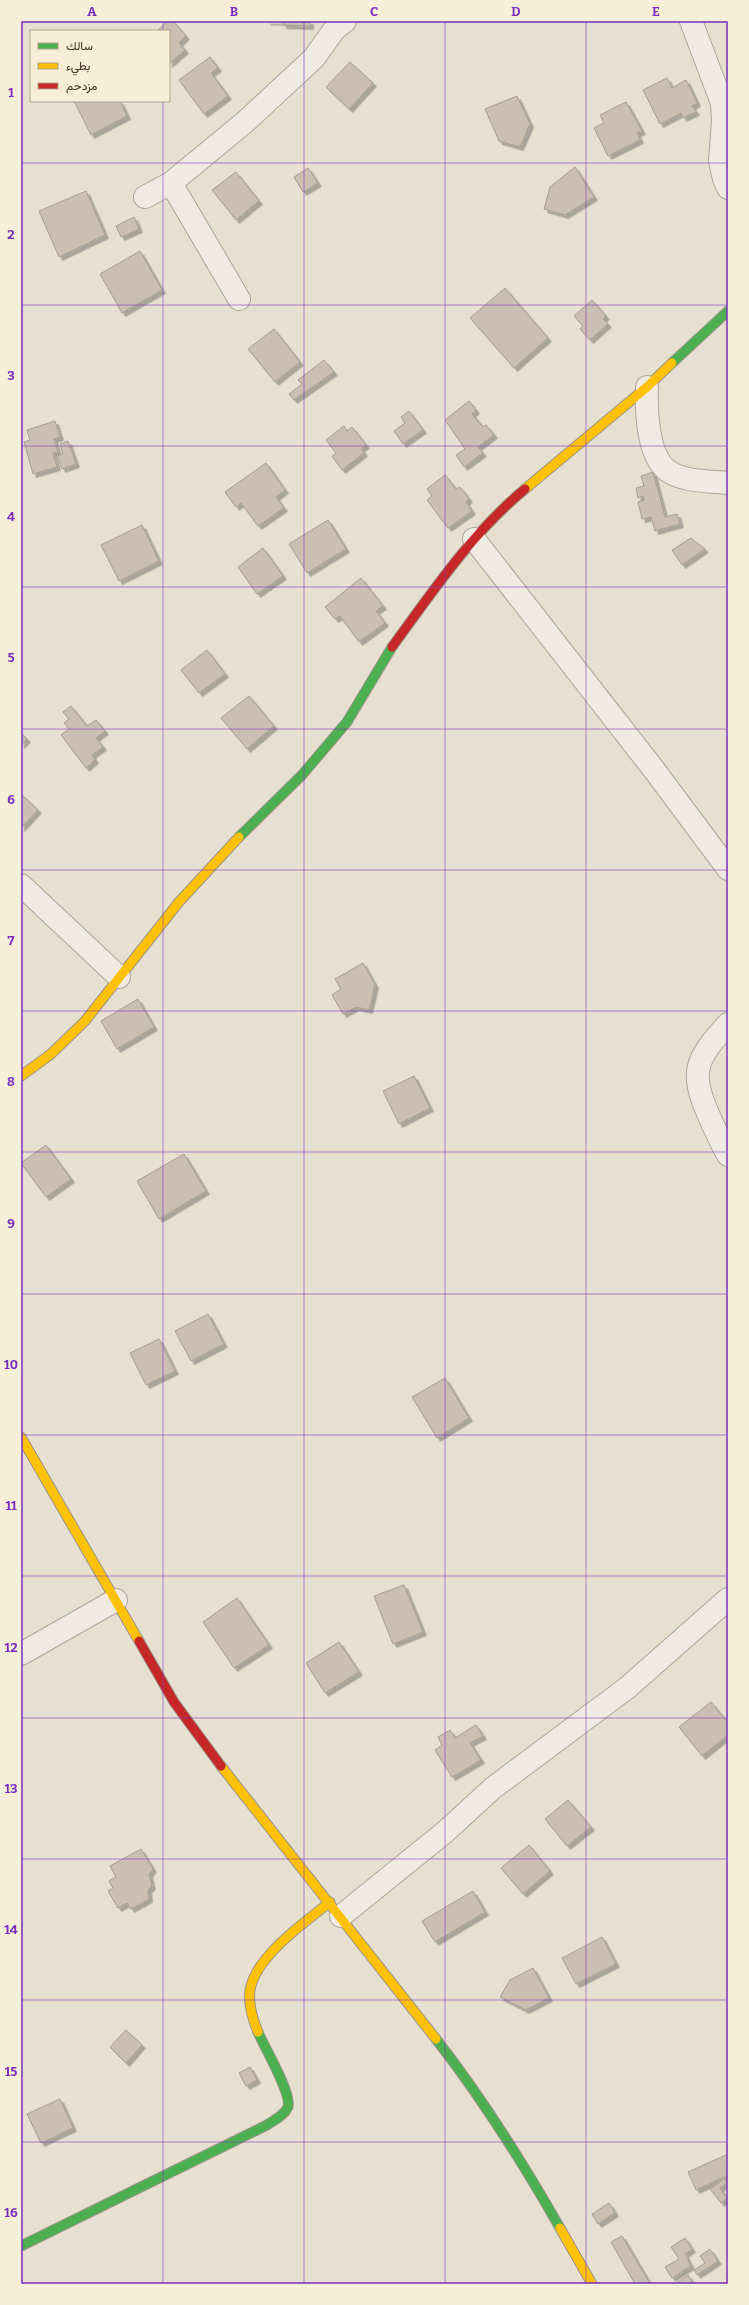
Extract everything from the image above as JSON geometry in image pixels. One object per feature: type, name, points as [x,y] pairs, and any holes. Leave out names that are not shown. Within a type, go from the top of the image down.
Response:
[{"type":"street","points":[[145,197],[172,183],[279,90],[314,58],[334,30],[345,21]]},
{"type":"street","points":[[691,21],[722,103],[723,121],[720,161],[724,179],[728,188]]},
{"type":"street","points":[[172,183],[239,300]]},
{"type":"street","points":[[21,1076],[51,1054],[85,1021],[179,902],[233,843],[302,775],[347,722],[390,650],[460,554],[501,509],[647,386],[728,311]]},
{"type":"street","points":[[647,386],[646,406],[650,431],[660,463],[668,471],[685,478],[728,484]]},
{"type":"street","points":[[474,539],[655,771],[728,870]]},
{"type":"street","points":[[21,884],[119,978]]},
{"type":"street","points":[[728,1024],[711,1043],[698,1068],[697,1083],[701,1098],[728,1155]]},
{"type":"street","points":[[21,1437],[174,1702],[223,1769],[455,2063],[536,2186],[592,2284]]},
{"type":"street","points":[[23,2242],[267,2125],[281,2116],[288,2106],[287,2093],[252,2013],[250,1991],[253,1979],[268,1957],[292,1933],[335,1909],[445,1832],[493,1788],[627,1688],[728,1599]]},
{"type":"street","points":[[21,1654],[116,1600]]},
{"type":"building","points":[[168,21],[173,21],[186,36],[179,43],[185,50],[170,63],[170,30],[158,30]]},
{"type":"building","points":[[267,21],[310,21],[310,26],[283,25],[283,22]]},
{"type":"building","points":[[210,57],[218,68],[211,73],[228,96],[204,114],[179,80]]},
{"type":"building","points":[[350,62],[373,83],[349,109],[326,87]]},
{"type":"building","points":[[667,78],[672,88],[686,80],[697,103],[692,106],[696,112],[683,118],[681,113],[660,124],[643,90]]},
{"type":"building","points":[[517,96],[530,124],[520,147],[499,141],[485,109]]},
{"type":"building","points":[[74,102],[120,102],[127,116],[91,135]]},
{"type":"building","points":[[626,102],[642,131],[637,133],[640,140],[608,156],[594,128],[604,123],[600,115]]},
{"type":"building","points":[[575,167],[594,197],[565,215],[544,209],[550,187]]},
{"type":"building","points":[[308,168],[318,183],[303,192],[294,177]]},
{"type":"building","points":[[236,172],[259,201],[236,220],[212,190]]},
{"type":"building","points":[[86,191],[105,235],[59,257],[39,211]]},
{"type":"building","points":[[134,217],[139,229],[121,237],[116,226]]},
{"type":"building","points":[[140,251],[162,290],[122,313],[100,274]]},
{"type":"building","points":[[505,288],[548,338],[514,368],[470,318]]},
{"type":"building","points":[[592,300],[606,316],[603,319],[608,324],[590,340],[580,329],[583,326],[574,316]]},
{"type":"building","points":[[274,329],[300,362],[275,382],[248,349]]},
{"type":"building","points":[[324,360],[334,372],[294,400],[289,394],[302,384],[298,380]]},
{"type":"building","points":[[469,401],[476,410],[472,414],[483,427],[486,425],[494,435],[478,447],[483,453],[464,467],[456,455],[465,449],[445,420]]},
{"type":"building","points":[[409,411],[423,430],[403,444],[394,431],[405,423],[401,417]]},
{"type":"building","points":[[55,421],[60,437],[54,439],[58,452],[53,453],[57,467],[33,474],[24,442],[30,440],[27,430]]},
{"type":"building","points":[[344,426],[347,431],[352,427],[366,445],[361,449],[364,453],[342,470],[332,456],[336,453],[326,440]]},
{"type":"building","points":[[68,441],[76,464],[62,469],[57,456],[63,454],[60,444]]},
{"type":"building","points":[[266,463],[285,490],[276,497],[284,508],[258,526],[241,503],[236,507],[225,492]]},
{"type":"building","points":[[653,472],[665,517],[677,514],[680,524],[655,531],[651,517],[642,519],[638,502],[644,500],[643,496],[638,498],[636,488],[644,486],[641,476]]},
{"type":"building","points":[[445,475],[456,489],[460,487],[469,499],[466,502],[472,511],[448,528],[427,500],[432,496],[427,489]]},
{"type":"building","points":[[328,520],[346,549],[307,573],[289,544]]},
{"type":"building","points":[[142,525],[159,561],[119,581],[101,545]]},
{"type":"building","points":[[691,538],[705,549],[682,565],[672,550]]},
{"type":"building","points":[[263,548],[283,576],[257,594],[238,567]]},
{"type":"building","points":[[361,578],[383,606],[376,611],[385,623],[359,642],[340,616],[335,619],[325,607]]},
{"type":"building","points":[[207,650],[225,674],[199,693],[181,670]]},
{"type":"building","points":[[249,696],[274,726],[247,749],[221,718]]},
{"type":"building","points":[[71,706],[87,726],[96,720],[105,731],[96,738],[103,747],[92,755],[95,760],[86,768],[61,735],[69,729],[64,723],[69,719],[63,712]]},
{"type":"building","points":[[21,733],[27,739],[21,745]]},
{"type":"building","points":[[21,794],[38,810],[21,828]]},
{"type":"building","points":[[363,963],[375,985],[369,1010],[356,1007],[343,1014],[332,995],[341,989],[335,979]]},
{"type":"building","points":[[138,999],[154,1027],[117,1049],[101,1021]]},
{"type":"building","points":[[414,1076],[430,1108],[399,1124],[383,1091]]},
{"type":"building","points":[[46,1145],[71,1179],[46,1197],[21,1163]]},
{"type":"building","points":[[184,1154],[206,1191],[159,1219],[137,1181]]},
{"type":"building","points":[[208,1314],[224,1344],[191,1361],[175,1331]]},
{"type":"building","points":[[159,1339],[175,1371],[146,1385],[130,1353]]},
{"type":"building","points":[[445,1378],[469,1418],[437,1438],[412,1397]]},
{"type":"building","points":[[404,1585],[423,1632],[393,1644],[374,1596]]},
{"type":"building","points":[[237,1598],[269,1645],[234,1668],[203,1622]]},
{"type":"building","points":[[339,1642],[359,1672],[325,1693],[306,1663]]},
{"type":"building","points":[[711,1702],[728,1723],[728,1735],[702,1756],[679,1727]]},
{"type":"building","points":[[476,1725],[483,1736],[470,1743],[481,1760],[452,1777],[435,1750],[442,1745],[438,1737],[450,1730],[455,1738]]},
{"type":"building","points":[[568,1800],[591,1827],[567,1846],[545,1819]]},
{"type":"building","points":[[529,1845],[550,1871],[523,1894],[501,1868]]},
{"type":"building","points":[[141,1849],[153,1869],[149,1874],[152,1886],[148,1890],[149,1899],[131,1909],[127,1903],[118,1908],[108,1891],[113,1888],[109,1881],[116,1877],[110,1866]]},
{"type":"building","points":[[473,1891],[485,1912],[435,1942],[422,1921]]},
{"type":"building","points":[[602,1937],[616,1964],[576,1984],[562,1958]]},
{"type":"building","points":[[533,1968],[549,1998],[526,2010],[500,1997],[510,1980]]},
{"type":"building","points":[[126,2030],[142,2045],[126,2063],[110,2047]]},
{"type":"building","points":[[250,2067],[257,2080],[246,2086],[239,2073]]},
{"type":"building","points":[[60,2099],[73,2128],[41,2143],[27,2114]]},
{"type":"building","points":[[728,2154],[728,2175],[696,2190],[688,2172]]},
{"type":"building","points":[[724,2179],[727,2183],[720,2188],[727,2198],[721,2203],[710,2189]]},
{"type":"building","points":[[609,2203],[615,2213],[598,2224],[592,2214]]},
{"type":"building","points":[[622,2236],[649,2282],[646,2284],[635,2284],[611,2242]]},
{"type":"building","points":[[685,2238],[692,2249],[685,2254],[691,2266],[672,2278],[665,2267],[679,2259],[671,2247]]},
{"type":"building","points":[[710,2249],[718,2261],[697,2275],[694,2270],[705,2263],[700,2256]]},
{"type":"building","points":[[688,2275],[692,2281],[689,2284],[675,2284]]},
{"type":"traffic: fast","points":[[672,363],[728,311]]},
{"type":"traffic: fast","points":[[239,837],[302,775],[347,722],[392,647]]},
{"type":"traffic: fast","points":[[21,2246],[267,2125],[281,2115],[288,2107],[286,2091],[258,2032]]},
{"type":"traffic: fast","points":[[436,2039],[470,2084],[501,2131],[560,2228]]},
{"type":"traffic: slow","points":[[525,489],[647,387],[672,363]]},
{"type":"traffic: slow","points":[[21,1076],[51,1054],[85,1021],[179,902],[239,837]]},
{"type":"traffic: slow","points":[[21,1437],[139,1641]]},
{"type":"traffic: slow","points":[[221,1766],[436,2039]]},
{"type":"traffic: slow","points":[[258,2032],[250,2006],[250,1990],[254,1977],[261,1965],[282,1941],[330,1902]]},
{"type":"traffic: slow","points":[[560,2228],[592,2284]]},
{"type":"traffic: jam","points":[[392,647],[438,584],[470,544],[505,506],[525,489]]},
{"type":"traffic: jam","points":[[139,1641],[174,1702],[221,1766]]}]
